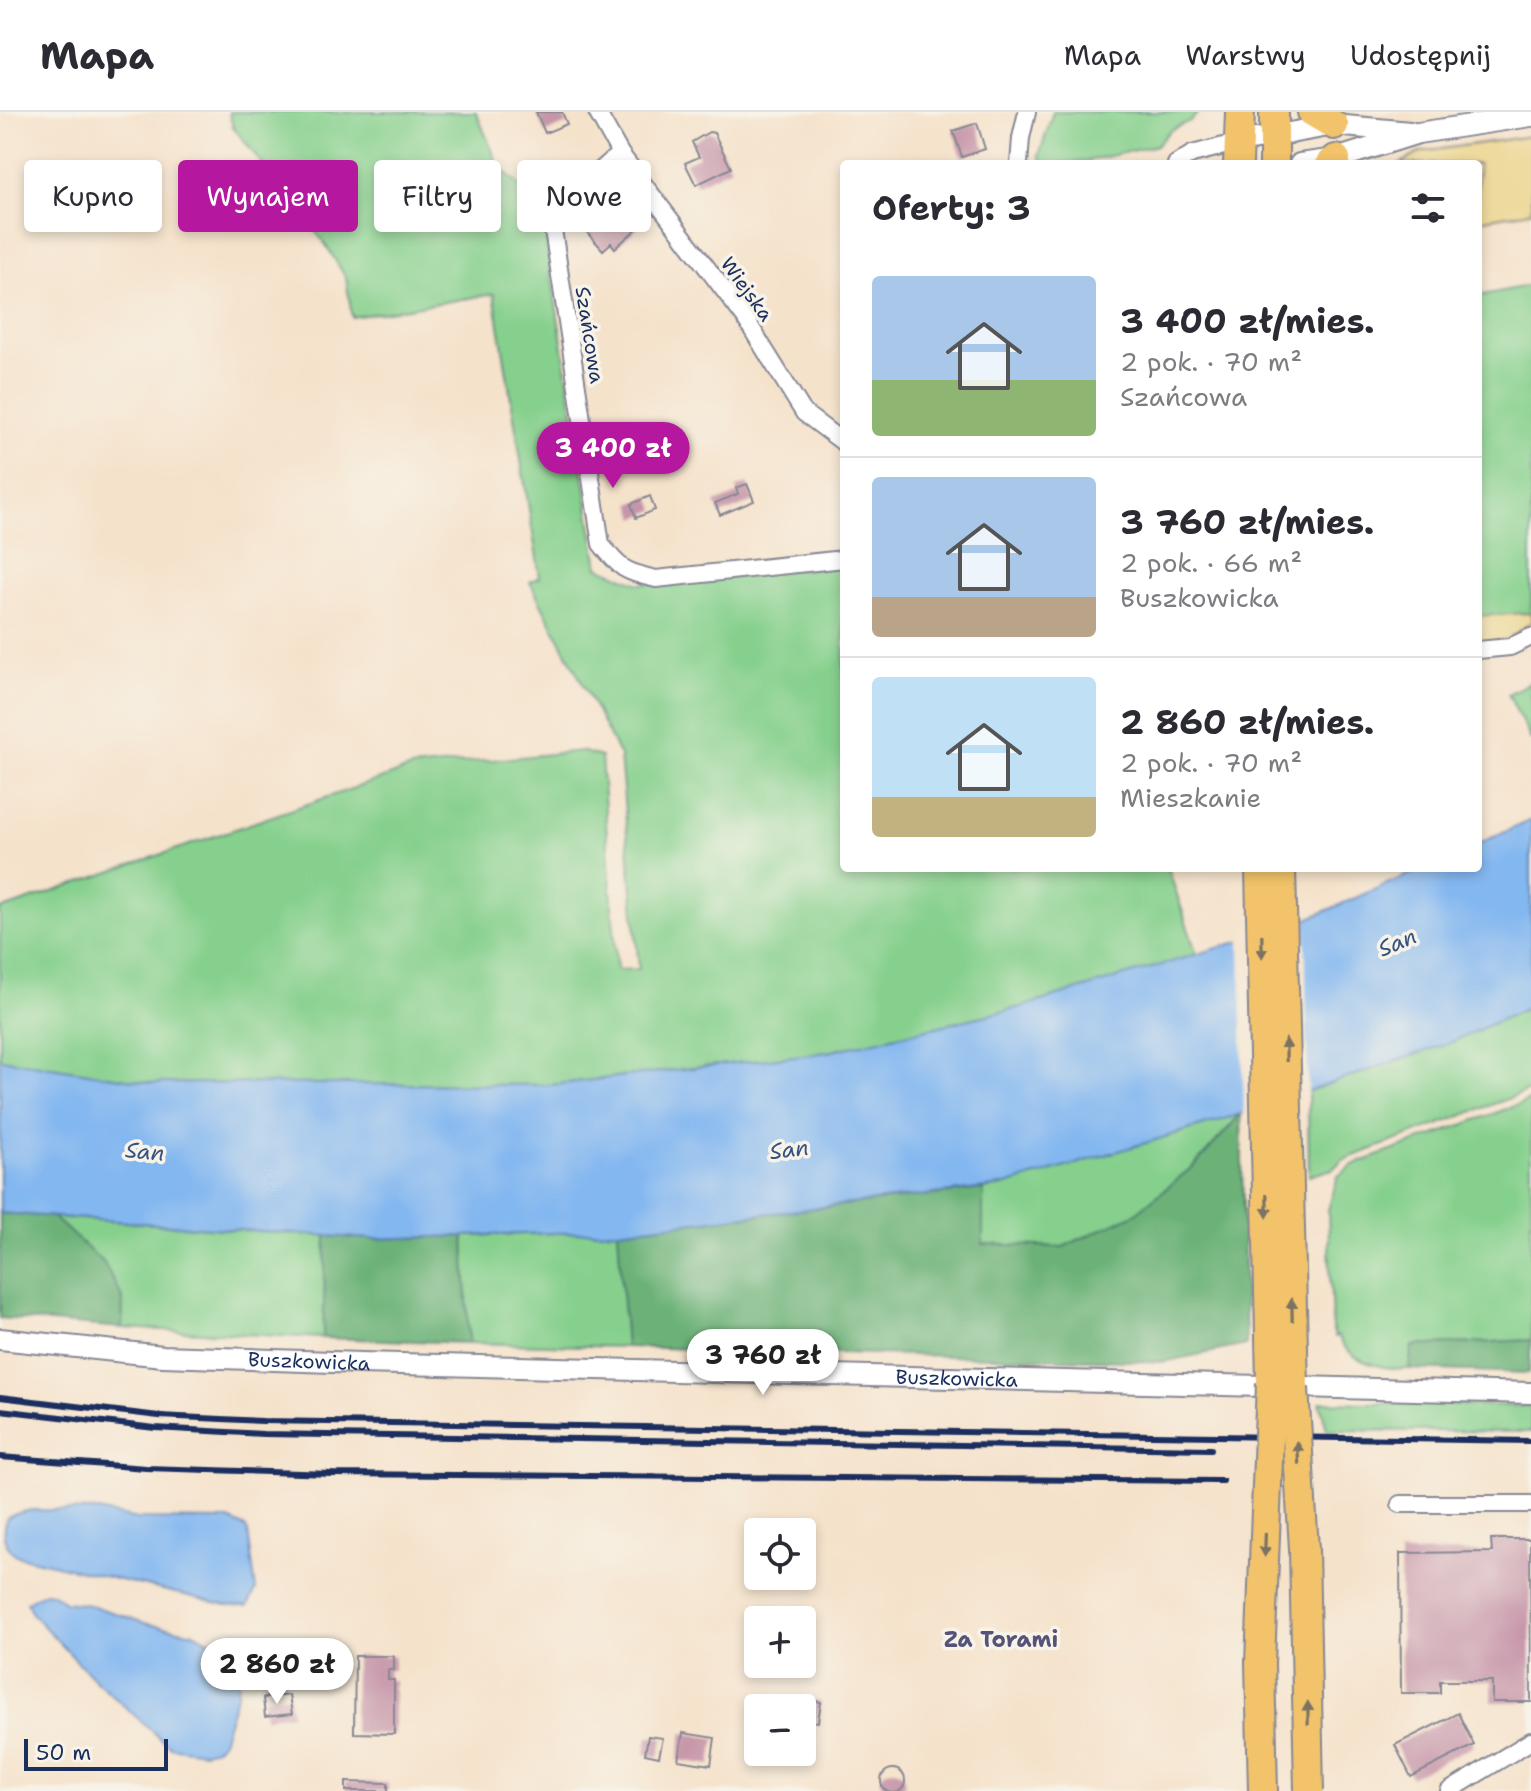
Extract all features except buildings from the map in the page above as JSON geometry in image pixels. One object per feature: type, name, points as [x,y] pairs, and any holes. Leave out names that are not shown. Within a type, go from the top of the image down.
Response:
[{"type":"highway","points":[[1239,153],[1240,112]]},
{"type":"highway","points":[[1260,872],[1271,1383],[1260,1663],[1263,1791]]},
{"type":"highway","points":[[1281,872],[1294,1388],[1304,1549],[1309,1791]]},
{"type":"street","name":"Wiejska","points":[[597,112],[620,153],[745,318],[804,413],[840,440]]},
{"type":"street","points":[[1019,160],[1027,112]]},
{"type":"street","points":[[1339,160],[1418,133],[1531,116]]},
{"type":"street","points":[[1182,160],[1192,154],[1239,153],[1323,119],[1418,133]]},
{"type":"street","name":"Szańcowa","points":[[620,153],[556,210],[552,223],[601,544],[614,561],[630,574],[656,579],[840,559]]},
{"type":"street","points":[[1482,650],[1510,647],[1531,637]]},
{"type":"street","name":"Buszkowicka","points":[[0,1339],[163,1356],[764,1375],[1531,1393]]},
{"type":"street","points":[[1400,1504],[1531,1504]]},
{"type":"street","points":[[1449,1791],[1531,1741]]},
{"type":"green space","points":[[229,112],[476,112],[496,160],[374,160],[374,232],[501,232],[501,169],[517,183],[517,232],[544,232],[598,567],[639,584],[840,565],[840,872],[1169,872],[1197,955],[1018,1008],[828,1052],[551,1085],[152,1083],[0,1059],[0,910],[412,768],[581,751],[601,757],[617,970],[639,969],[620,756],[530,582],[540,577],[494,294],[352,317],[346,278],[316,232],[358,232],[358,160],[259,160],[233,127]]},
{"type":"green space","points":[[1053,112],[1200,112],[1190,121],[1170,130],[1157,145],[1092,160],[1042,160],[1039,156]]},
{"type":"green space","points":[[1531,285],[1531,613],[1482,616],[1482,295]]},
{"type":"green space","points":[[1531,682],[1531,740],[1508,694]]},
{"type":"green space","points":[[1531,1006],[1531,1090],[1343,1160],[1332,1169],[1309,1176],[1308,1091],[1449,1043]]},
{"type":"green space","points":[[1531,1100],[1531,1340],[1413,1346],[1409,1369],[1378,1366],[1350,1353],[1338,1336],[1335,1337],[1332,1327],[1328,1210],[1338,1176],[1353,1165]]},
{"type":"green space","points":[[1241,1114],[1196,1164],[1135,1214],[1063,1247],[983,1244],[983,1189],[1003,1186]]},
{"type":"green space","points":[[1241,1114],[1246,1345],[1163,1362],[626,1347],[618,1231],[983,1189],[983,1244],[1063,1247],[1135,1214],[1196,1164]]},
{"type":"green space","points":[[0,1213],[53,1217],[104,1263],[123,1299],[122,1328],[0,1318]]},
{"type":"green space","points":[[53,1217],[326,1236],[323,1338],[122,1328],[123,1299]]},
{"type":"green space","points":[[618,1231],[626,1347],[469,1343],[464,1236]]},
{"type":"green space","points":[[326,1236],[372,1239],[464,1236],[469,1343],[323,1338]]},
{"type":"green space","points":[[1531,1340],[1529,1373],[1409,1369],[1412,1346]]},
{"type":"green space","points":[[1320,1402],[1531,1406],[1531,1432],[1327,1430]]},
{"type":"sand","points":[[1531,136],[1531,211],[1482,219],[1482,160],[1406,160],[1421,152]]},
{"type":"sand","points":[[1531,613],[1531,622],[1506,640],[1482,642],[1482,616]]},
{"type":"water","name":"San","points":[[1531,820],[1531,1006],[1449,1043],[1241,1114],[1003,1186],[618,1231],[372,1239],[0,1213],[0,1059],[152,1083],[551,1085],[828,1052],[1018,1008],[1294,925],[1414,872],[1482,872],[1482,842]]},
{"type":"water","points":[[32,1510],[98,1511],[137,1519],[229,1520],[248,1532],[256,1590],[248,1606],[226,1605],[18,1556],[5,1541],[4,1525],[11,1516]]},
{"type":"water","points":[[45,1592],[65,1602],[90,1605],[148,1624],[195,1633],[236,1657],[239,1669],[237,1694],[222,1741],[215,1749],[203,1752],[170,1747],[95,1680],[32,1614],[27,1602]]},
{"type":"pier","points":[[1305,916],[1308,1095],[1244,1117],[1240,938]]},
{"type":"railway","points":[[0,1397],[159,1416],[263,1421],[1531,1441]]},
{"type":"railway","points":[[0,1410],[155,1428],[263,1434],[1211,1449]]},
{"type":"railway","points":[[0,1457],[146,1468],[332,1474],[1223,1481]]},
{"type":"district","name":"Za Torami","points":[[1001,1639]]}]
